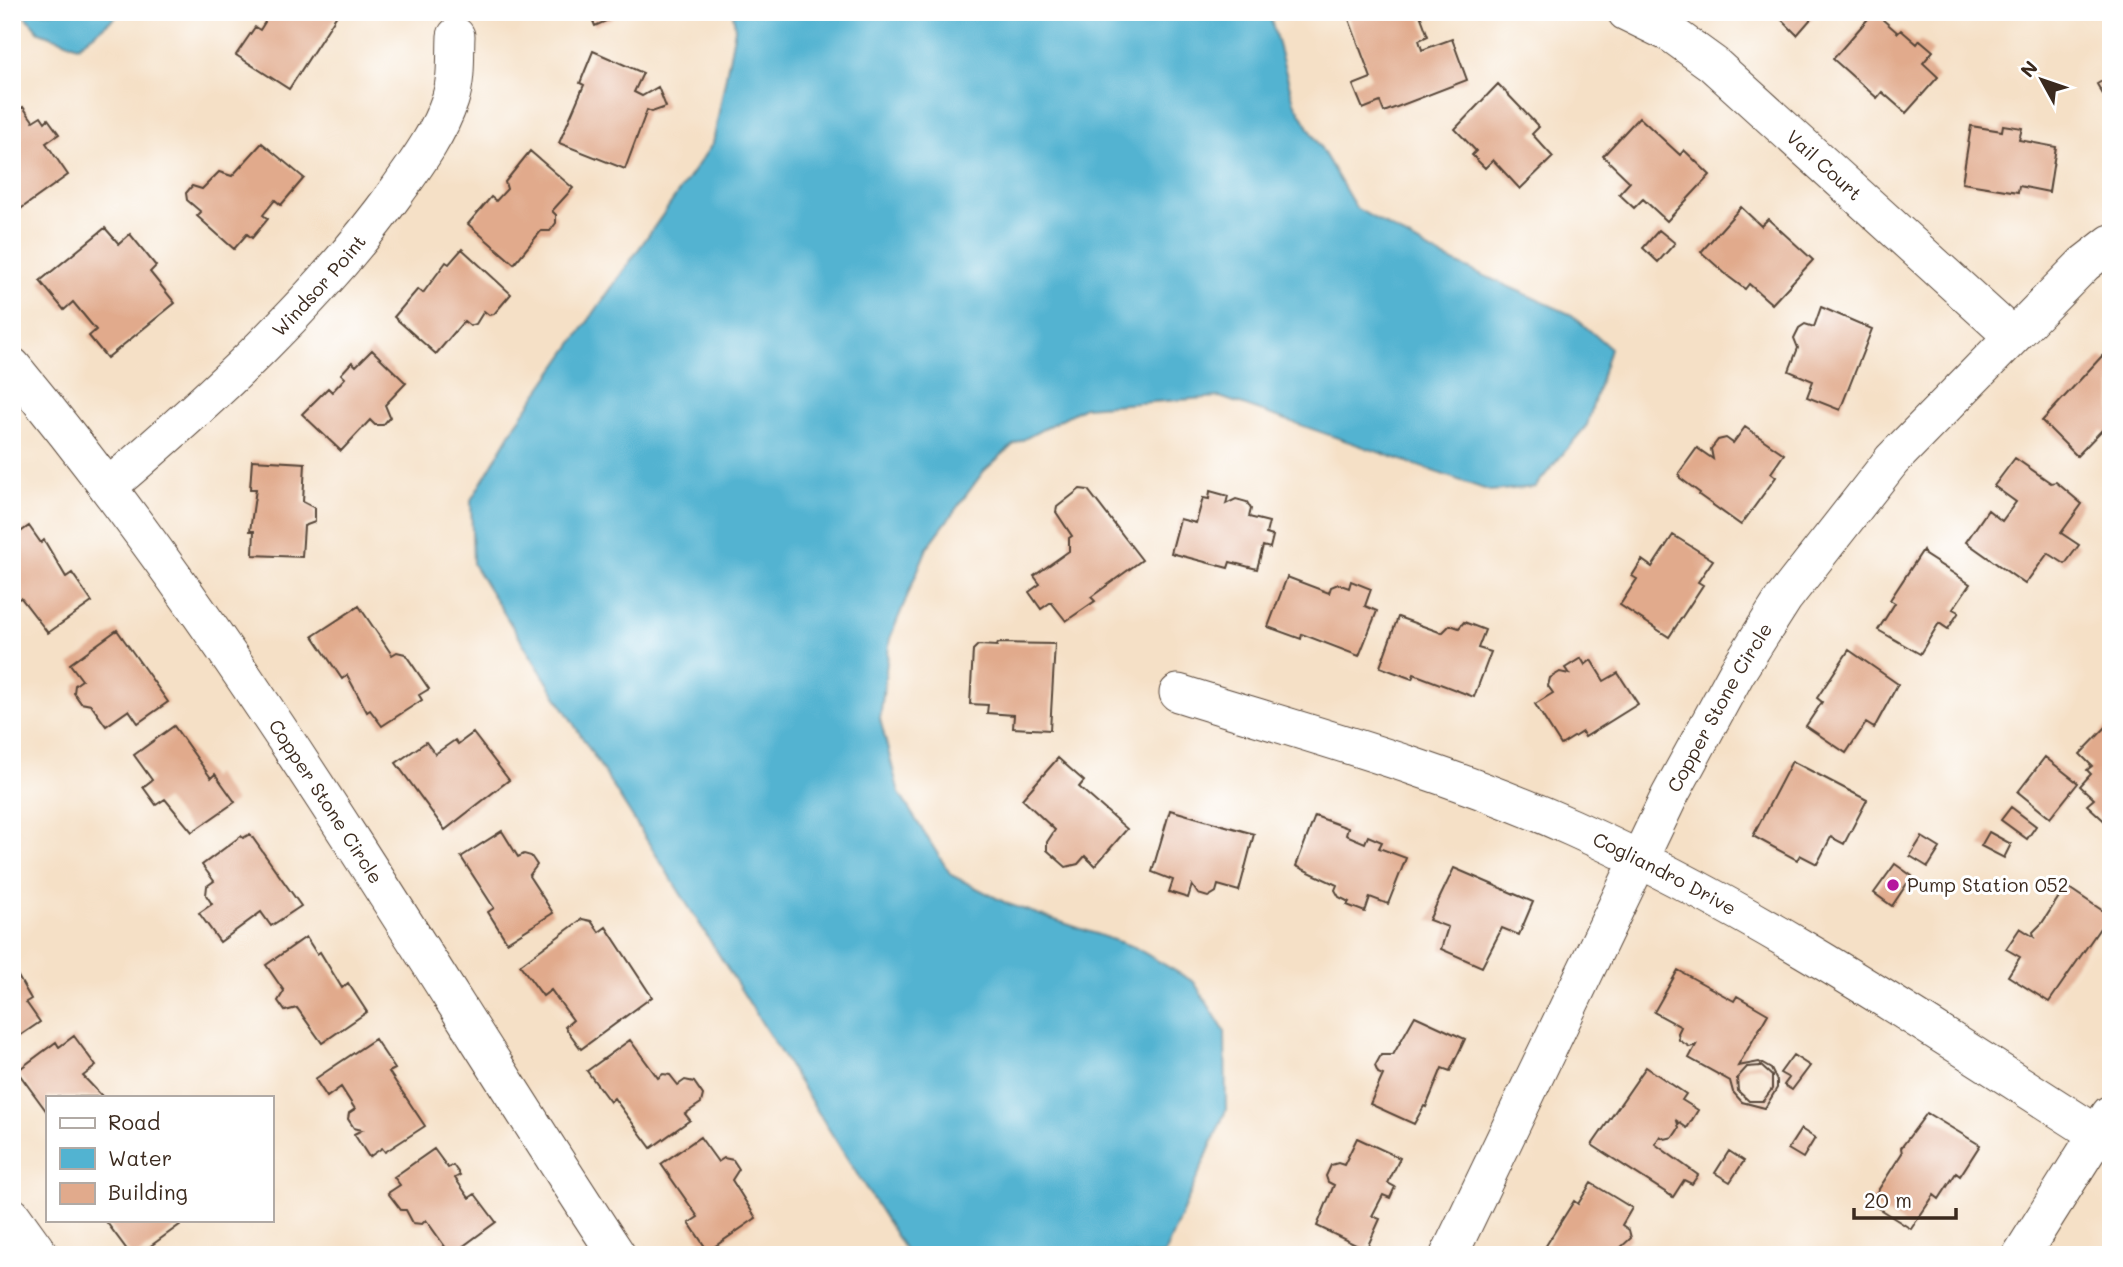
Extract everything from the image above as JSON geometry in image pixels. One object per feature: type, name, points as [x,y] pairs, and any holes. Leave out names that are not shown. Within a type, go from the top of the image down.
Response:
[{"type":"street","name":"Vail Court","points":[[1626,12],[1673,35],[1713,64],[2012,335]]},
{"type":"street","name":"Windsor Point","points":[[108,487],[204,404],[271,338],[374,222],[422,156],[450,99],[455,72],[456,36]]},
{"type":"street","name":"Copper Stone Circle","points":[[1449,1255],[1670,795],[1737,672],[1784,598],[1828,538],[1892,460],[2012,335],[2084,264],[2111,243]]},
{"type":"street","name":"Copper Stone Circle","points":[[12,366],[108,487],[261,699],[617,1255]]},
{"type":"street","name":"Cogliandro Drive","points":[[1178,693],[1410,764],[1573,828],[1709,894],[2106,1128]]},
{"type":"street","points":[[2021,1255],[2106,1128]]},
{"type":"street","points":[[12,1216],[40,1255]]},
{"type":"water","points":[[22,12],[122,12],[78,46],[39,32]]},
{"type":"water","points":[[733,12],[1269,12],[1294,102],[1356,208],[1442,257],[1572,315],[1610,348],[1587,425],[1535,487],[1490,491],[1220,397],[1084,407],[1013,445],[984,471],[927,548],[890,638],[880,719],[899,793],[951,875],[1008,904],[1134,947],[1194,982],[1225,1032],[1226,1110],[1164,1255],[908,1255],[473,564],[471,500],[516,424],[713,143],[735,29]]},
{"type":"building","points":[[258,12],[339,12],[289,89],[236,55],[255,27],[260,30],[265,22]]},
{"type":"building","points":[[589,12],[626,12],[595,26]]},
{"type":"building","points":[[1419,12],[1428,36],[1419,40],[1422,50],[1452,39],[1467,80],[1384,112],[1380,102],[1363,109],[1353,85],[1371,78],[1347,14]]},
{"type":"building","points":[[1774,12],[1817,12],[1797,35]]},
{"type":"building","points":[[1874,12],[1898,33],[1901,30],[1917,44],[1920,40],[1933,51],[1923,63],[1938,77],[1906,113],[1882,92],[1877,98],[1833,59]]},
{"type":"building","points":[[593,51],[643,73],[634,92],[642,96],[658,87],[666,107],[652,112],[647,110],[625,169],[559,143],[584,85],[580,83]]},
{"type":"building","points":[[2111,76],[2111,108],[2097,84]]},
{"type":"building","points":[[1498,84],[1539,127],[1532,134],[1553,157],[1520,189],[1493,160],[1485,168],[1472,155],[1476,151],[1455,129]]},
{"type":"building","points":[[12,107],[16,112],[23,107],[33,121],[41,116],[45,122],[48,119],[59,134],[46,143],[68,175],[12,215]]},
{"type":"building","points":[[1639,117],[1680,155],[1684,150],[1710,175],[1667,221],[1643,199],[1634,208],[1619,194],[1630,182],[1603,156]]},
{"type":"building","points":[[2003,125],[2022,128],[2019,140],[2056,147],[2049,192],[2019,186],[2018,192],[1962,183],[1971,126],[2002,131]]},
{"type":"building","points":[[262,143],[304,178],[281,205],[275,200],[263,215],[268,219],[252,238],[247,234],[234,249],[197,216],[201,212],[187,200],[186,193],[192,186],[202,189],[219,172],[232,176]]},
{"type":"building","points":[[530,151],[573,188],[552,211],[556,215],[556,223],[550,231],[541,231],[514,264],[468,224],[491,197],[496,201],[507,189],[505,182]]},
{"type":"building","points":[[1741,207],[1761,226],[1768,219],[1813,260],[1772,304],[1749,284],[1745,289],[1701,252]]},
{"type":"building","points":[[105,228],[119,244],[130,234],[156,266],[150,272],[175,303],[107,358],[89,336],[96,330],[73,302],[64,310],[40,281]]},
{"type":"building","points":[[1659,230],[1675,243],[1658,262],[1643,248]]},
{"type":"building","points":[[462,249],[511,294],[494,314],[489,315],[484,311],[476,324],[470,326],[464,321],[436,354],[394,317],[418,289],[423,293],[446,262],[449,264]]},
{"type":"building","points":[[1821,307],[1872,329],[1840,410],[1807,397],[1813,381],[1789,371],[1798,348],[1794,338],[1799,328],[1805,324],[1814,327]]},
{"type":"building","points":[[372,350],[406,383],[385,405],[390,417],[383,425],[375,425],[370,420],[341,451],[302,414],[328,388],[332,392],[345,378],[341,374],[352,362],[356,366]]},
{"type":"building","points":[[2102,356],[2111,365],[2111,440],[2102,430],[2077,456],[2042,421]]},
{"type":"building","points":[[1745,427],[1784,454],[1771,473],[1776,477],[1741,525],[1699,495],[1700,493],[1680,478],[1679,473],[1697,448],[1713,459],[1711,449],[1718,440],[1726,438],[1733,443]]},
{"type":"building","points":[[2015,458],[2051,483],[2056,482],[2082,504],[2061,533],[2079,545],[2065,564],[2048,553],[2025,584],[1966,542],[1988,510],[2002,521],[2016,502],[1994,486]]},
{"type":"building","points":[[252,460],[305,463],[303,502],[315,508],[315,522],[304,526],[302,557],[253,555],[254,531],[250,531],[256,489],[250,489]]},
{"type":"building","points":[[1080,489],[1088,490],[1142,560],[1091,597],[1095,601],[1066,621],[1051,602],[1041,609],[1029,592],[1040,584],[1034,576],[1069,551],[1069,538],[1072,536],[1056,512],[1057,507]]},
{"type":"building","points":[[1210,491],[1228,496],[1226,504],[1236,499],[1247,502],[1251,509],[1249,517],[1269,522],[1266,534],[1273,536],[1270,548],[1263,546],[1257,569],[1230,562],[1228,568],[1171,553],[1180,519],[1196,523],[1203,498],[1209,499]]},
{"type":"building","points":[[29,526],[41,543],[44,540],[66,577],[72,573],[92,602],[48,633],[21,598],[12,601],[12,538]]},
{"type":"building","points":[[1673,535],[1713,560],[1698,582],[1703,585],[1669,637],[1620,605],[1637,579],[1632,576],[1642,560],[1652,567]]},
{"type":"building","points":[[1923,550],[1925,555],[1970,584],[1953,609],[1959,612],[1948,629],[1939,623],[1920,654],[1878,630],[1895,603],[1890,600]]},
{"type":"building","points":[[1287,577],[1329,593],[1331,587],[1338,584],[1349,588],[1351,581],[1371,589],[1365,606],[1377,611],[1359,656],[1302,634],[1301,639],[1268,627]]},
{"type":"building","points":[[359,606],[392,655],[397,652],[405,654],[429,689],[419,695],[422,700],[382,726],[370,710],[367,712],[347,675],[342,679],[313,636]]},
{"type":"building","points":[[1398,617],[1442,633],[1450,625],[1459,628],[1464,622],[1485,630],[1478,648],[1491,652],[1474,697],[1414,674],[1412,679],[1380,667]]},
{"type":"building","points":[[117,630],[168,702],[138,723],[129,710],[106,726],[91,705],[81,703],[74,693],[75,685],[82,680],[70,664]]},
{"type":"building","points":[[998,643],[1055,644],[1050,730],[1013,728],[1014,715],[987,713],[988,705],[970,704],[973,650],[978,645],[997,646]]},
{"type":"building","points":[[1849,650],[1898,684],[1874,728],[1866,723],[1846,753],[1806,726],[1822,702],[1817,698]]},
{"type":"building","points":[[1581,658],[1585,665],[1591,660],[1604,681],[1618,673],[1638,704],[1585,737],[1582,732],[1561,745],[1535,704],[1553,693],[1548,686],[1550,678],[1560,672],[1569,674],[1565,668]]},
{"type":"building","points":[[2109,724],[2111,827],[2087,805],[2094,799],[2080,786],[2091,774],[2087,770],[2092,766],[2080,754]]},
{"type":"building","points":[[174,726],[211,778],[215,774],[235,802],[192,832],[165,799],[156,805],[143,787],[152,780],[134,755]]},
{"type":"building","points":[[473,733],[509,780],[445,830],[396,763],[426,742],[435,754],[455,740],[458,744]]},
{"type":"building","points":[[2045,757],[2078,783],[2050,818],[2018,792]]},
{"type":"building","points":[[1058,758],[1084,781],[1079,787],[1127,829],[1095,866],[1085,856],[1078,864],[1066,867],[1047,850],[1047,842],[1055,830],[1022,799]]},
{"type":"building","points":[[1792,761],[1867,800],[1844,844],[1831,837],[1817,864],[1800,855],[1797,860],[1753,836]]},
{"type":"building","points":[[2011,807],[2036,826],[2027,839],[2001,820]]},
{"type":"building","points":[[1170,810],[1254,834],[1239,891],[1218,885],[1216,892],[1208,897],[1198,894],[1192,885],[1188,898],[1169,892],[1173,880],[1152,872]]},
{"type":"building","points":[[1315,816],[1348,828],[1346,835],[1365,843],[1368,836],[1382,842],[1379,848],[1406,858],[1388,904],[1370,897],[1365,912],[1347,905],[1349,902],[1339,897],[1335,890],[1337,885],[1296,866]]},
{"type":"building","points":[[502,831],[518,857],[524,854],[531,856],[537,865],[529,876],[553,913],[507,942],[488,912],[494,908],[461,857]]},
{"type":"building","points":[[1989,832],[2011,844],[2004,858],[1981,846]]},
{"type":"building","points":[[250,834],[301,906],[271,926],[261,912],[220,942],[199,913],[212,904],[206,895],[207,886],[214,881],[202,865],[241,836],[243,838]]},
{"type":"building","points":[[1922,837],[1940,848],[1928,867],[1910,856]]},
{"type":"building","name":"Pump Station 052","points":[[1895,864],[1912,876],[1892,906],[1874,893]]},
{"type":"building","points":[[1454,868],[1533,902],[1519,935],[1502,928],[1482,967],[1441,949],[1448,927],[1429,920]]},
{"type":"building","points":[[2066,886],[2109,915],[2049,1002],[2008,976],[2020,957],[2006,949],[2020,928],[2034,937],[2033,932]]},
{"type":"building","points":[[582,919],[591,921],[599,932],[606,927],[652,997],[581,1049],[565,1027],[573,1020],[551,990],[543,996],[520,965]]},
{"type":"building","points":[[306,937],[317,954],[320,952],[342,988],[348,983],[367,1012],[322,1043],[297,1008],[285,1011],[278,1001],[284,991],[266,965]]},
{"type":"building","points":[[12,966],[31,999],[26,1002],[40,1022],[12,1041]]},
{"type":"building","points":[[1678,970],[1734,1001],[1737,996],[1768,1014],[1738,1066],[1759,1062],[1771,1069],[1777,1081],[1777,1088],[1765,1108],[1742,1102],[1733,1092],[1730,1081],[1689,1058],[1696,1045],[1690,1047],[1679,1040],[1681,1027],[1654,1012]],"holes":[[[1761,1066],[1772,1076],[1772,1089],[1763,1101],[1749,1101],[1738,1091],[1737,1078],[1747,1067]]]},
{"type":"building","points":[[1415,1016],[1465,1039],[1450,1071],[1442,1068],[1426,1107],[1424,1106],[1414,1124],[1370,1104],[1383,1075],[1378,1073],[1375,1066],[1381,1055],[1393,1055]]},
{"type":"building","points":[[74,1036],[96,1066],[83,1076],[102,1096],[46,1096],[46,1111],[17,1071],[56,1042],[59,1047]]},
{"type":"building","points":[[375,1039],[395,1069],[389,1072],[425,1126],[385,1152],[382,1148],[369,1157],[354,1134],[362,1130],[354,1128],[348,1119],[349,1113],[355,1109],[341,1087],[327,1097],[315,1079]]},
{"type":"building","points":[[630,1040],[658,1078],[663,1074],[670,1075],[678,1085],[685,1080],[694,1082],[703,1095],[701,1103],[685,1114],[690,1120],[651,1148],[614,1098],[610,1102],[587,1071]]},
{"type":"building","points":[[1793,1055],[1810,1066],[1792,1090],[1784,1085],[1789,1078],[1780,1073]]},
{"type":"building","points":[[1646,1067],[1686,1094],[1682,1100],[1698,1110],[1687,1128],[1677,1121],[1679,1128],[1673,1137],[1665,1139],[1660,1136],[1655,1144],[1698,1175],[1692,1184],[1684,1180],[1673,1197],[1592,1145]]},
{"type":"building","points":[[1927,1113],[1980,1145],[1960,1176],[1956,1173],[1939,1199],[1934,1195],[1911,1229],[1870,1203],[1902,1153],[1901,1148]]},
{"type":"building","points":[[1801,1129],[1815,1138],[1803,1158],[1788,1149]]},
{"type":"building","points":[[700,1137],[718,1162],[724,1158],[733,1160],[739,1169],[732,1180],[756,1218],[708,1251],[689,1223],[698,1217],[661,1164]]},
{"type":"building","points":[[1357,1138],[1400,1158],[1388,1183],[1395,1187],[1390,1198],[1383,1195],[1372,1216],[1380,1219],[1366,1250],[1317,1226],[1334,1185],[1328,1182],[1326,1176],[1331,1165],[1344,1165]]},
{"type":"building","points":[[434,1149],[448,1168],[453,1165],[460,1175],[455,1178],[469,1198],[475,1194],[496,1222],[451,1255],[426,1220],[422,1224],[413,1223],[406,1210],[401,1210],[388,1193],[400,1185],[394,1177]]},
{"type":"building","points":[[1729,1151],[1744,1161],[1730,1182],[1715,1173]]},
{"type":"building","points":[[1591,1183],[1632,1208],[1622,1225],[1629,1230],[1631,1238],[1619,1249],[1629,1255],[1542,1252],[1574,1201],[1578,1204]]},
{"type":"building","points":[[106,1222],[181,1224],[138,1255],[131,1255]]},
{"type":"place","name":"Pump Station 052","points":[[1893,885]]}]
